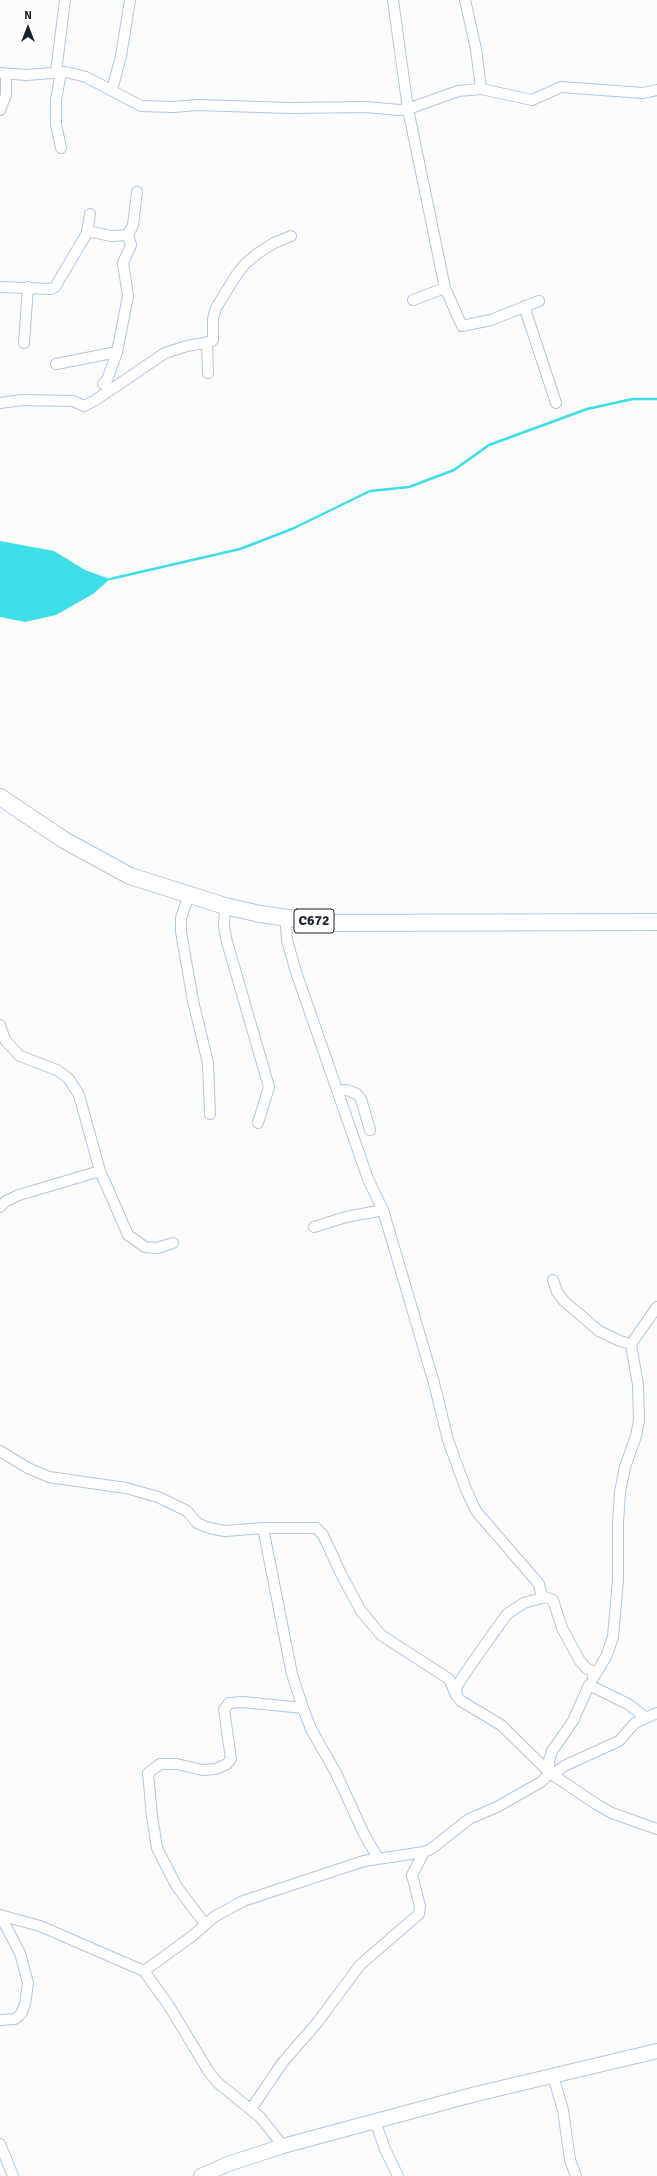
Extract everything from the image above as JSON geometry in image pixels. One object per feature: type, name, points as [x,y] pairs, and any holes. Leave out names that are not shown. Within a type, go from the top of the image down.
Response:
[{"type":"main road","name":"C672","points":[[0,797],[64,840],[130,876],[225,906],[323,923],[657,922]]},
{"type":"street","points":[[61,148],[56,124],[58,72],[65,0]]},
{"type":"street","points":[[112,90],[121,56],[130,0]]},
{"type":"street","points":[[393,0],[408,109],[445,288],[462,326],[491,320],[539,301]]},
{"type":"street","points":[[465,0],[476,49],[481,89]]},
{"type":"street","points":[[0,110],[6,95],[3,73],[26,75],[58,72],[86,77],[141,106],[198,105],[289,108],[358,107],[408,109],[450,93],[481,89],[532,100],[561,87],[643,93],[657,90]]},
{"type":"street","points":[[103,384],[107,380],[117,352],[128,296],[123,263],[131,245],[128,235],[133,224],[137,192]]},
{"type":"street","points":[[0,287],[55,287],[76,253],[86,231],[90,214]]},
{"type":"street","points":[[86,231],[111,236],[128,235]]},
{"type":"street","points":[[0,403],[22,400],[73,401],[84,406],[94,401],[125,378],[153,363],[165,353],[213,340],[213,319],[216,308],[237,274],[245,264],[258,253],[274,243],[291,236]]},
{"type":"street","points":[[24,343],[28,287]]},
{"type":"street","points":[[413,300],[445,288]]},
{"type":"street","points":[[524,306],[556,403]]},
{"type":"street","points":[[207,342],[208,373]]},
{"type":"street","points":[[56,364],[117,352]]},
{"type":"street","points":[[189,895],[181,918],[181,932],[193,1001],[208,1063],[210,1114]]},
{"type":"street","points":[[225,906],[224,927],[227,942],[270,1087],[258,1123]]},
{"type":"street","points":[[289,918],[286,924],[289,950],[368,1179],[383,1210],[434,1383],[448,1440],[465,1487],[476,1511],[539,1584],[542,1598]]},
{"type":"street","points":[[0,1025],[5,1040],[20,1056],[57,1070],[69,1079],[79,1095],[100,1171],[128,1235],[146,1247],[157,1248],[173,1243]]},
{"type":"street","points":[[338,1090],[352,1092],[361,1099],[370,1130]]},
{"type":"street","points":[[0,1207],[6,1201],[19,1195],[100,1171]]},
{"type":"street","points":[[314,1227],[346,1217],[383,1210]]},
{"type":"street","points":[[553,1280],[557,1292],[564,1301],[591,1324],[612,1339],[631,1344]]},
{"type":"street","points":[[552,1774],[549,1761],[552,1751],[573,1721],[589,1685],[606,1657],[613,1637],[618,1587],[618,1523],[620,1492],[625,1467],[636,1436],[639,1420],[638,1385],[631,1344],[657,1307]]},
{"type":"street","points":[[0,1451],[28,1468],[49,1477],[126,1488],[158,1497],[177,1504],[187,1511],[198,1523],[213,1529],[225,1531],[263,1528],[316,1528],[323,1534],[342,1576],[361,1611],[378,1631],[407,1654],[425,1662],[449,1679],[461,1701],[501,1725],[552,1774],[603,1809],[657,1829]]},
{"type":"street","points":[[263,1528],[289,1661],[303,1708],[311,1729],[336,1773],[364,1834],[378,1858]]},
{"type":"street","points":[[456,1694],[457,1686],[465,1672],[502,1620],[521,1605],[542,1598],[549,1597],[552,1599],[562,1628],[580,1662],[586,1668],[596,1673]]},
{"type":"street","points":[[589,1685],[633,1707],[646,1718]]},
{"type":"street","points":[[205,1924],[178,1887],[157,1848],[148,1773],[156,1766],[167,1764],[202,1770],[216,1769],[227,1764],[231,1759],[224,1710],[228,1703],[243,1702],[303,1708]]},
{"type":"street","points":[[144,1971],[225,1910],[252,1897],[378,1858],[424,1852],[431,1849],[469,1819],[529,1790],[564,1766],[619,1741],[631,1726],[657,1713]]},
{"type":"street","points":[[252,2109],[283,2062],[317,2023],[360,1965],[418,1914],[420,1906],[412,1878],[424,1852]]},
{"type":"street","points":[[0,1915],[40,1926],[144,1971],[169,2006],[209,2072],[218,2083],[252,2109],[267,2124],[283,2146]]},
{"type":"street","points":[[0,1915],[20,1953],[28,1983],[25,2004],[21,2014],[15,2019],[0,2020]]},
{"type":"street","points":[[201,2176],[228,2164],[283,2146],[476,2094],[657,2051]]},
{"type":"street","points":[[553,2076],[564,2110],[570,2160],[576,2176]]},
{"type":"street","points":[[375,2121],[384,2149],[398,2176]]},
{"type":"street","points":[[0,2144],[13,2176]]},
{"type":"water","points":[[0,541],[54,551],[85,570],[110,579],[93,594],[56,615],[25,622],[0,617]]},
{"type":"waterway","points":[[110,579],[240,549],[292,529],[370,491],[409,487],[454,470],[489,445],[587,409],[633,399],[657,399]]}]
